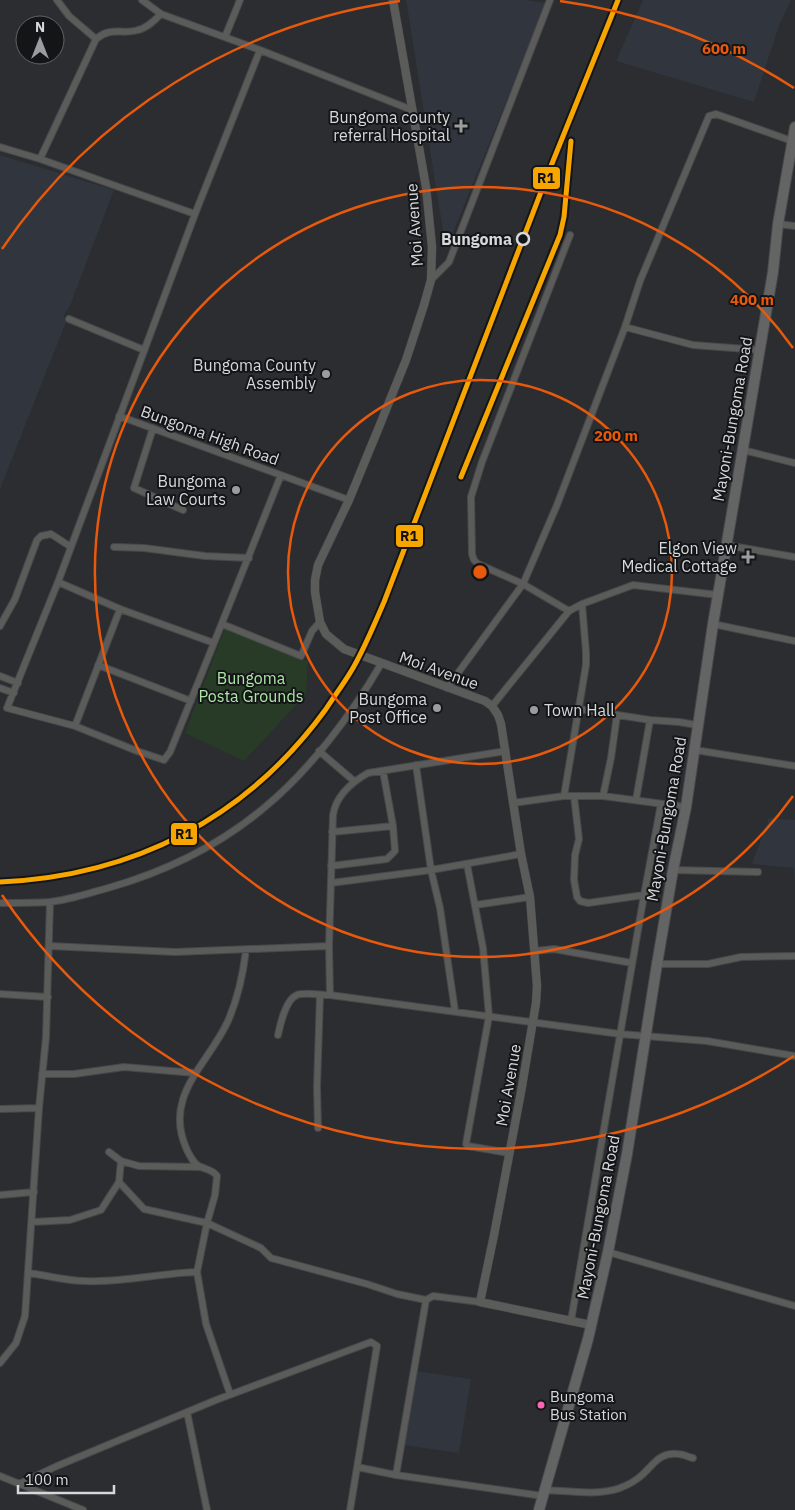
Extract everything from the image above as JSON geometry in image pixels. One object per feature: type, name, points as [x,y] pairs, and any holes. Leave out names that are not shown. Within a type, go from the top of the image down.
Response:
[{"type":"main road","name":"Mayoni-Bungoma Road","points":[[539,1510],[591,1325],[608,1252],[627,1154],[657,964],[686,807],[713,624],[773,272],[778,224],[795,127]]},
{"type":"street","points":[[57,0],[69,16],[96,39]]},
{"type":"street","points":[[142,0],[161,14],[260,50],[412,110]]},
{"type":"street","points":[[225,37],[240,0]]},
{"type":"street","name":"Moi Avenue","points":[[393,0],[430,212],[431,280],[406,360],[349,500],[318,565],[315,592],[320,622],[326,634],[344,649],[486,702],[492,706],[501,724],[521,854],[530,897],[537,986],[533,1022],[480,1302]]},
{"type":"street","points":[[431,280],[449,262],[550,0]]},
{"type":"street","points":[[40,159],[96,39],[101,34],[109,31],[141,29],[161,14]]},
{"type":"street","name":"Bungoma High Road","points":[[260,50],[195,214],[119,416],[349,500]]},
{"type":"street","points":[[447,688],[523,584],[557,505],[644,272],[709,116],[713,113],[792,141]]},
{"type":"street","points":[[0,147],[40,159],[195,214]]},
{"type":"street","points":[[778,224],[795,226]]},
{"type":"street","points":[[569,611],[523,584],[474,560],[472,554],[472,497],[482,462],[570,236]]},
{"type":"street","points":[[69,319],[144,350]]},
{"type":"street","points":[[625,327],[693,345],[759,350]]},
{"type":"street","points":[[119,416],[72,547],[7,708],[75,726],[164,760],[170,752],[281,475]]},
{"type":"street","points":[[154,428],[134,488],[183,510]]},
{"type":"street","points":[[742,450],[795,462]]},
{"type":"street","points":[[0,626],[14,599],[37,540],[41,536],[51,534],[72,547]]},
{"type":"street","points":[[726,545],[795,557]]},
{"type":"street","points":[[114,547],[144,548],[205,556],[249,558]]},
{"type":"street","points":[[58,582],[120,608],[214,643]]},
{"type":"street","points":[[492,706],[569,611],[582,604],[633,586],[718,595]]},
{"type":"street","points":[[564,796],[586,658],[582,604]]},
{"type":"street","points":[[75,726],[120,608]]},
{"type":"street","points":[[222,624],[301,656],[312,631],[320,622]]},
{"type":"street","points":[[713,624],[795,641]]},
{"type":"street","points":[[0,903],[50,902],[132,881],[162,870],[203,849],[237,828],[286,788],[319,751],[364,694],[381,664]]},
{"type":"street","points":[[98,665],[190,701]]},
{"type":"street","points":[[0,676],[18,683]]},
{"type":"street","points":[[0,688],[14,693]]},
{"type":"street","points":[[579,709],[698,726]]},
{"type":"street","points":[[603,796],[617,715]]},
{"type":"street","points":[[636,800],[650,720]]},
{"type":"street","points":[[695,750],[795,766]]},
{"type":"street","points":[[319,751],[354,781]]},
{"type":"street","points":[[330,995],[329,946],[332,832],[336,801],[354,781],[368,773],[506,751]]},
{"type":"street","points":[[416,765],[431,870],[440,908],[455,1011]]},
{"type":"street","points":[[331,866],[387,859],[395,851],[393,826],[383,771]]},
{"type":"street","points":[[513,803],[564,796],[603,796],[686,807]]},
{"type":"street","points":[[574,796],[579,839],[574,865],[577,897],[580,901],[588,903],[644,895]]},
{"type":"street","points":[[570,1321],[661,804]]},
{"type":"street","points":[[332,832],[393,826]]},
{"type":"street","points":[[331,882],[431,870],[521,854]]},
{"type":"street","points":[[467,864],[485,962],[489,1016],[466,1144],[468,1146],[509,1153]]},
{"type":"street","points":[[673,870],[758,872]]},
{"type":"street","points":[[475,905],[530,897]]},
{"type":"street","points":[[1,1360],[16,1343],[25,1316],[48,998],[50,902]]},
{"type":"street","points":[[50,946],[175,952],[329,946]]},
{"type":"street","points":[[535,951],[554,949],[632,963]]},
{"type":"street","points":[[230,1394],[206,1324],[197,1272],[206,1223],[215,1195],[217,1176],[214,1172],[195,1164],[186,1149],[179,1116],[183,1098],[195,1074],[227,1022],[242,980],[246,950]]},
{"type":"street","points":[[657,964],[708,964],[741,958],[795,956]]},
{"type":"street","points":[[0,994],[48,998]]},
{"type":"street","points":[[278,1035],[282,1015],[292,998],[302,994],[330,995],[620,1034],[708,1041],[795,1056]]},
{"type":"street","points":[[318,1128],[317,1088],[320,995]]},
{"type":"street","points":[[42,1074],[74,1074],[124,1067],[195,1074]]},
{"type":"street","points":[[0,1109],[39,1108]]},
{"type":"street","points":[[109,1152],[121,1161],[139,1166],[200,1167]]},
{"type":"street","points":[[32,1222],[70,1220],[101,1210],[119,1182],[121,1161]]},
{"type":"street","points":[[119,1182],[144,1209],[206,1223],[261,1248],[271,1258],[350,1279],[396,1294],[426,1300],[433,1296],[480,1302],[591,1325]]},
{"type":"street","points":[[0,1195],[34,1192]]},
{"type":"street","points":[[608,1252],[795,1306]]},
{"type":"street","points":[[28,1273],[83,1281],[111,1281],[197,1272]]},
{"type":"street","points":[[396,1476],[426,1300]]},
{"type":"street","points":[[19,1484],[57,1466],[230,1394],[367,1342],[376,1343],[350,1510]]},
{"type":"street","points":[[187,1412],[207,1510]]},
{"type":"street","points":[[357,1468],[396,1476],[545,1493],[601,1491],[619,1488],[638,1479],[661,1456],[678,1454],[693,1458]]},
{"type":"street","points":[[0,1476],[83,1510]]},
{"type":"shaded area","name":"Bungoma county referral Hospital","points":[[406,0],[525,0],[546,3],[446,250]]},
{"type":"shaded area","points":[[643,0],[791,0],[779,26],[754,102],[616,61]]},
{"type":"shaded area","points":[[0,155],[114,190],[70,306],[64,315],[66,322],[0,489]]},
{"type":"shaded area","points":[[769,818],[795,820],[795,889],[794,868],[752,864]]},
{"type":"shaded area","points":[[415,1371],[471,1379],[459,1453],[403,1445]]},
{"type":"green space","name":"Bungoma Posta Grounds","points":[[225,628],[308,661],[306,694],[244,761],[185,733]]},
{"type":"transit line","name":"R1","points":[[0,882],[49,877],[96,868],[141,853],[184,834],[223,810],[261,781],[295,747],[326,709],[357,660],[384,602],[549,171],[618,0]]},
{"type":"transit line","name":"R1","points":[[461,477],[560,235],[564,217],[571,141]]},
{"type":"place","name":"Bungoma county referral Hospital","points":[[461,126]]},
{"type":"place","name":"Bungoma","points":[[523,239]]},
{"type":"place","name":"Bungoma County Assembly","points":[[326,374]]},
{"type":"place","name":"Bungoma Law Courts","points":[[236,490]]},
{"type":"place","name":"Elgon View Medical Cottage","points":[[748,557]]},
{"type":"place","name":"Bungoma Post Office","points":[[437,708]]},
{"type":"place","name":"Town Hall","points":[[534,710]]},
{"type":"place","name":"Bungoma Bus Station","points":[[541,1405]]}]
